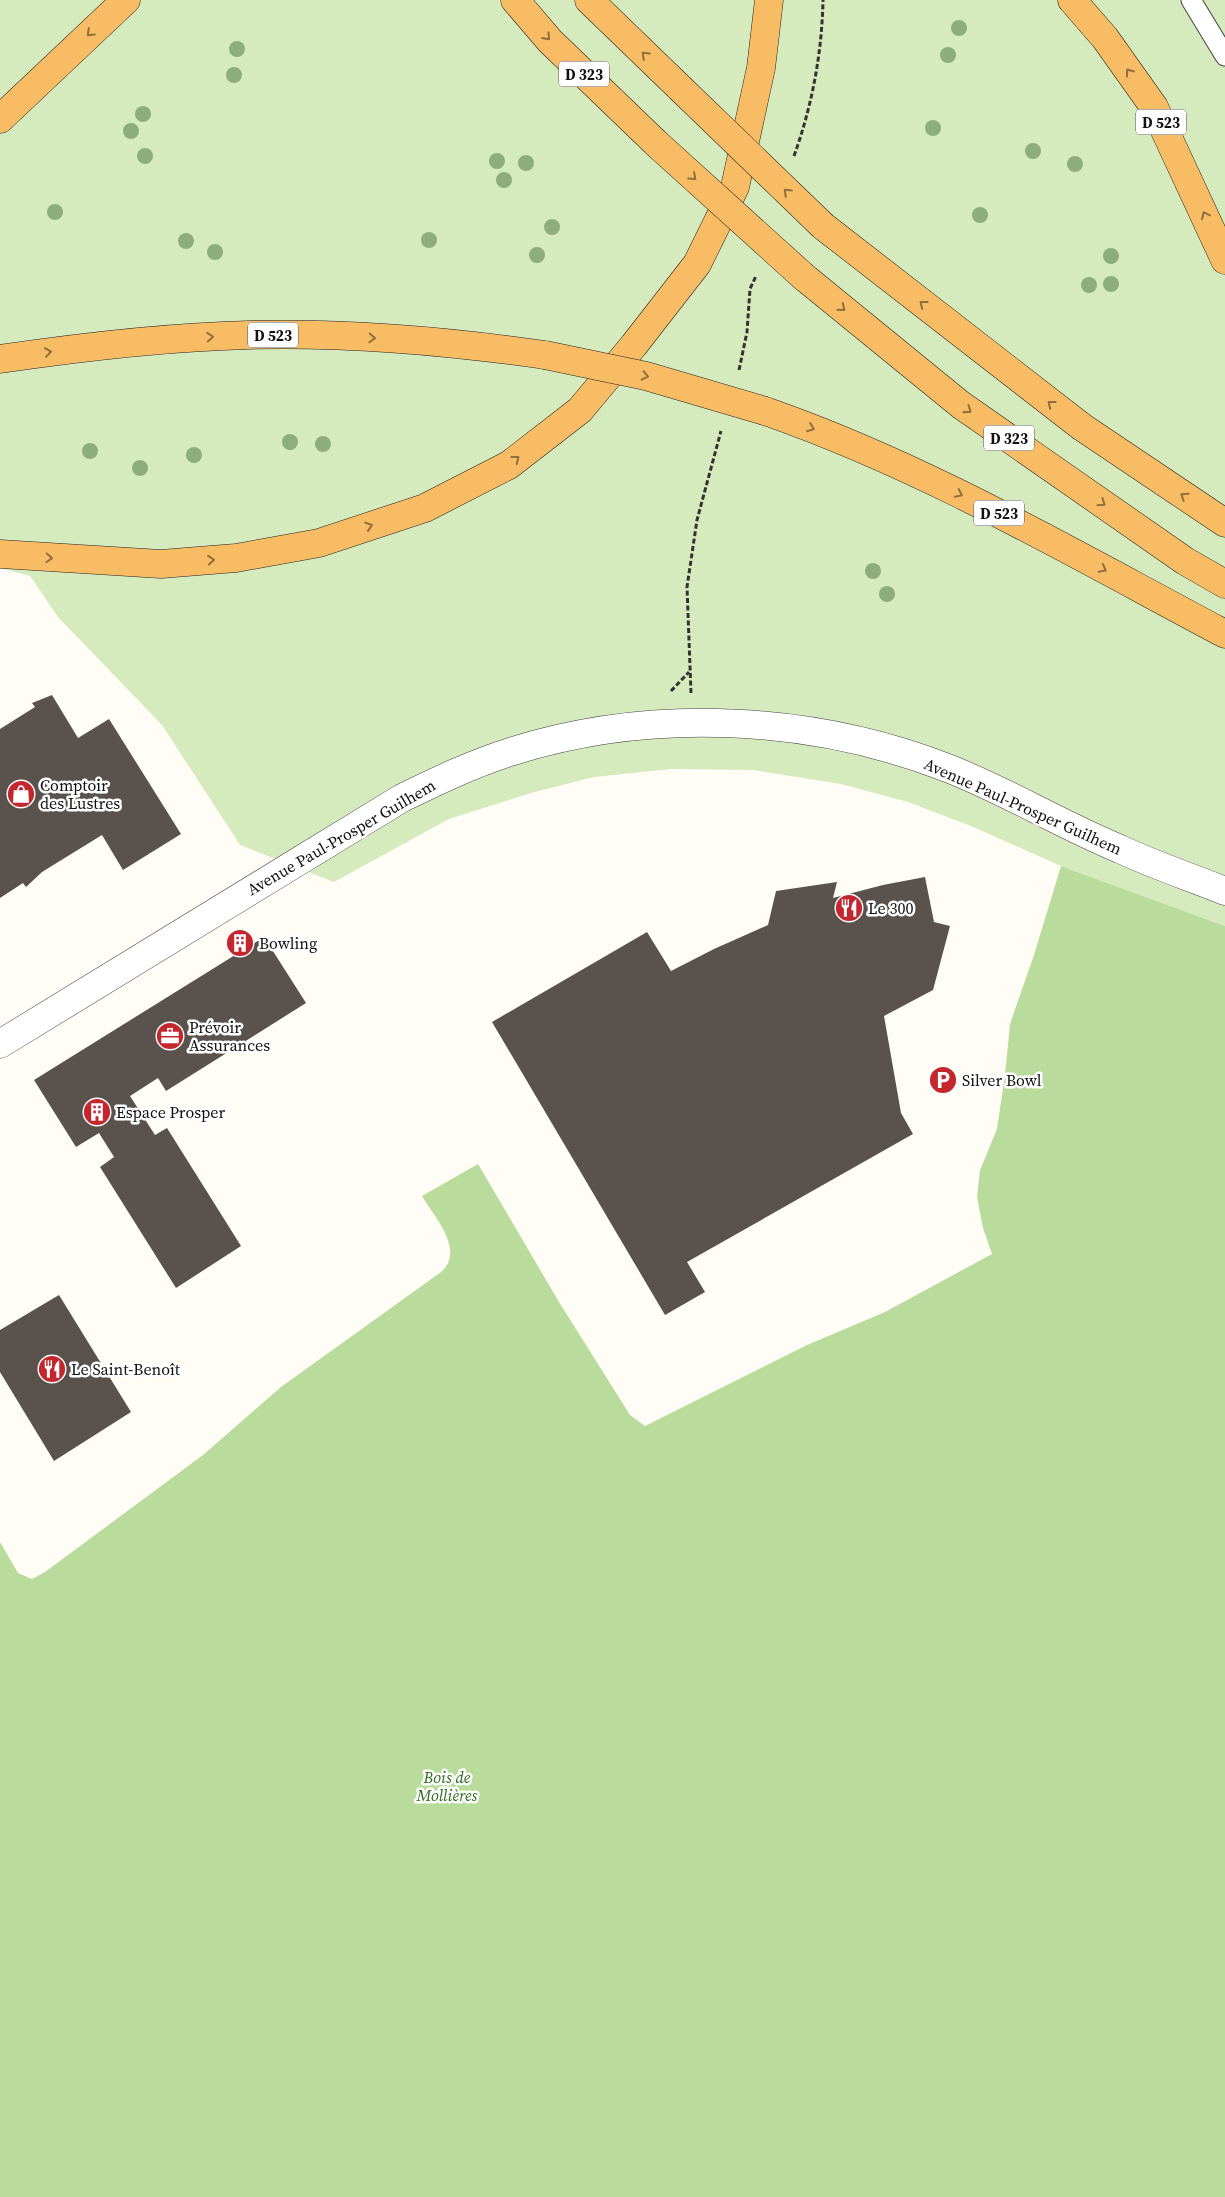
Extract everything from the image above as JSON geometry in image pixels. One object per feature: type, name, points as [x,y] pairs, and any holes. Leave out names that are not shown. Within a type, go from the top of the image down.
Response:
[{"type":"highway","points":[[0,119],[126,0]]},
{"type":"highway","name":"D 323","points":[[514,0],[550,41],[657,144],[804,277],[961,405],[1185,561],[1225,584]]},
{"type":"highway","points":[[589,0],[823,226],[1082,428],[1225,524]]},
{"type":"highway","points":[[0,554],[161,564],[236,558],[319,543],[425,508],[509,464],[580,410],[697,264],[735,187],[761,68],[769,0]]},
{"type":"highway","name":"D 523","points":[[1072,0],[1105,38],[1154,107],[1225,260]]},
{"type":"highway","name":"D 523","points":[[0,359],[71,349],[248,335],[320,335],[444,342],[546,355],[646,376],[815,429],[911,470],[1000,514],[1225,634]]},
{"type":"street","name":"Avenue Paul-Prosper Guilhem","points":[[0,1044],[402,798],[471,766],[511,752],[596,732],[692,723],[791,728],[840,736],[951,769],[1119,849],[1225,891]]},
{"type":"lane","points":[[1191,0],[1225,56]]},
{"type":"path","points":[[791,164],[812,94],[820,50],[823,0]]},
{"type":"path","points":[[738,375],[745,349],[750,289],[757,274]]},
{"type":"path","points":[[668,693],[690,672],[687,587],[691,549],[724,422]]},
{"type":"green space","points":[[0,0],[1225,0],[1225,926],[1061,866],[971,826],[908,802],[841,784],[753,770],[671,769],[594,777],[531,793],[449,819],[334,882],[240,845],[162,725],[58,617],[30,576],[0,568]]},
{"type":"green space","name":"Bois de Mollières","points":[[1061,866],[1225,926],[1225,2197],[0,2197],[0,1542],[18,1573],[32,1579],[45,1572],[203,1455],[281,1387],[441,1272],[448,1263],[450,1254],[449,1244],[440,1223],[422,1196],[478,1164],[559,1302],[630,1415],[645,1426],[807,1345],[885,1312],[992,1254],[983,1228],[977,1197],[980,1170],[997,1129],[1010,1024],[1034,955]]},
{"type":"building","points":[[52,695],[78,738],[109,719],[181,834],[123,870],[102,835],[42,872],[26,887],[23,883],[0,898],[0,729],[35,707],[32,703]]},
{"type":"building","points":[[925,877],[934,922],[950,926],[933,990],[884,1016],[901,1113],[913,1134],[687,1262],[705,1292],[665,1315],[492,1022],[647,932],[671,971],[768,925],[776,891],[837,882],[833,898],[883,885]]},
{"type":"building","name":"Bowling","points":[[246,932],[253,943],[234,954],[227,943]]},
{"type":"building","name":"Espace Prosper","points":[[264,937],[306,1003],[166,1091],[158,1078],[130,1096],[155,1135],[167,1128],[241,1246],[176,1288],[100,1167],[114,1157],[99,1133],[76,1147],[34,1080]]},
{"type":"building","points":[[59,1295],[131,1412],[54,1461],[0,1372],[0,1330]]},
{"type":"place","name":"Comptoir des Lustres","points":[[21,794]]},
{"type":"place","name":"Le 300","points":[[849,908]]},
{"type":"place","name":"Bowling","points":[[240,943]]},
{"type":"place","name":"Prévoir Assurances","points":[[170,1036]]},
{"type":"place","name":"Silver Bowl","points":[[943,1080]]},
{"type":"place","name":"Espace Prosper","points":[[97,1112]]},
{"type":"place","name":"Le Saint-Benoît","points":[[52,1369]]}]
